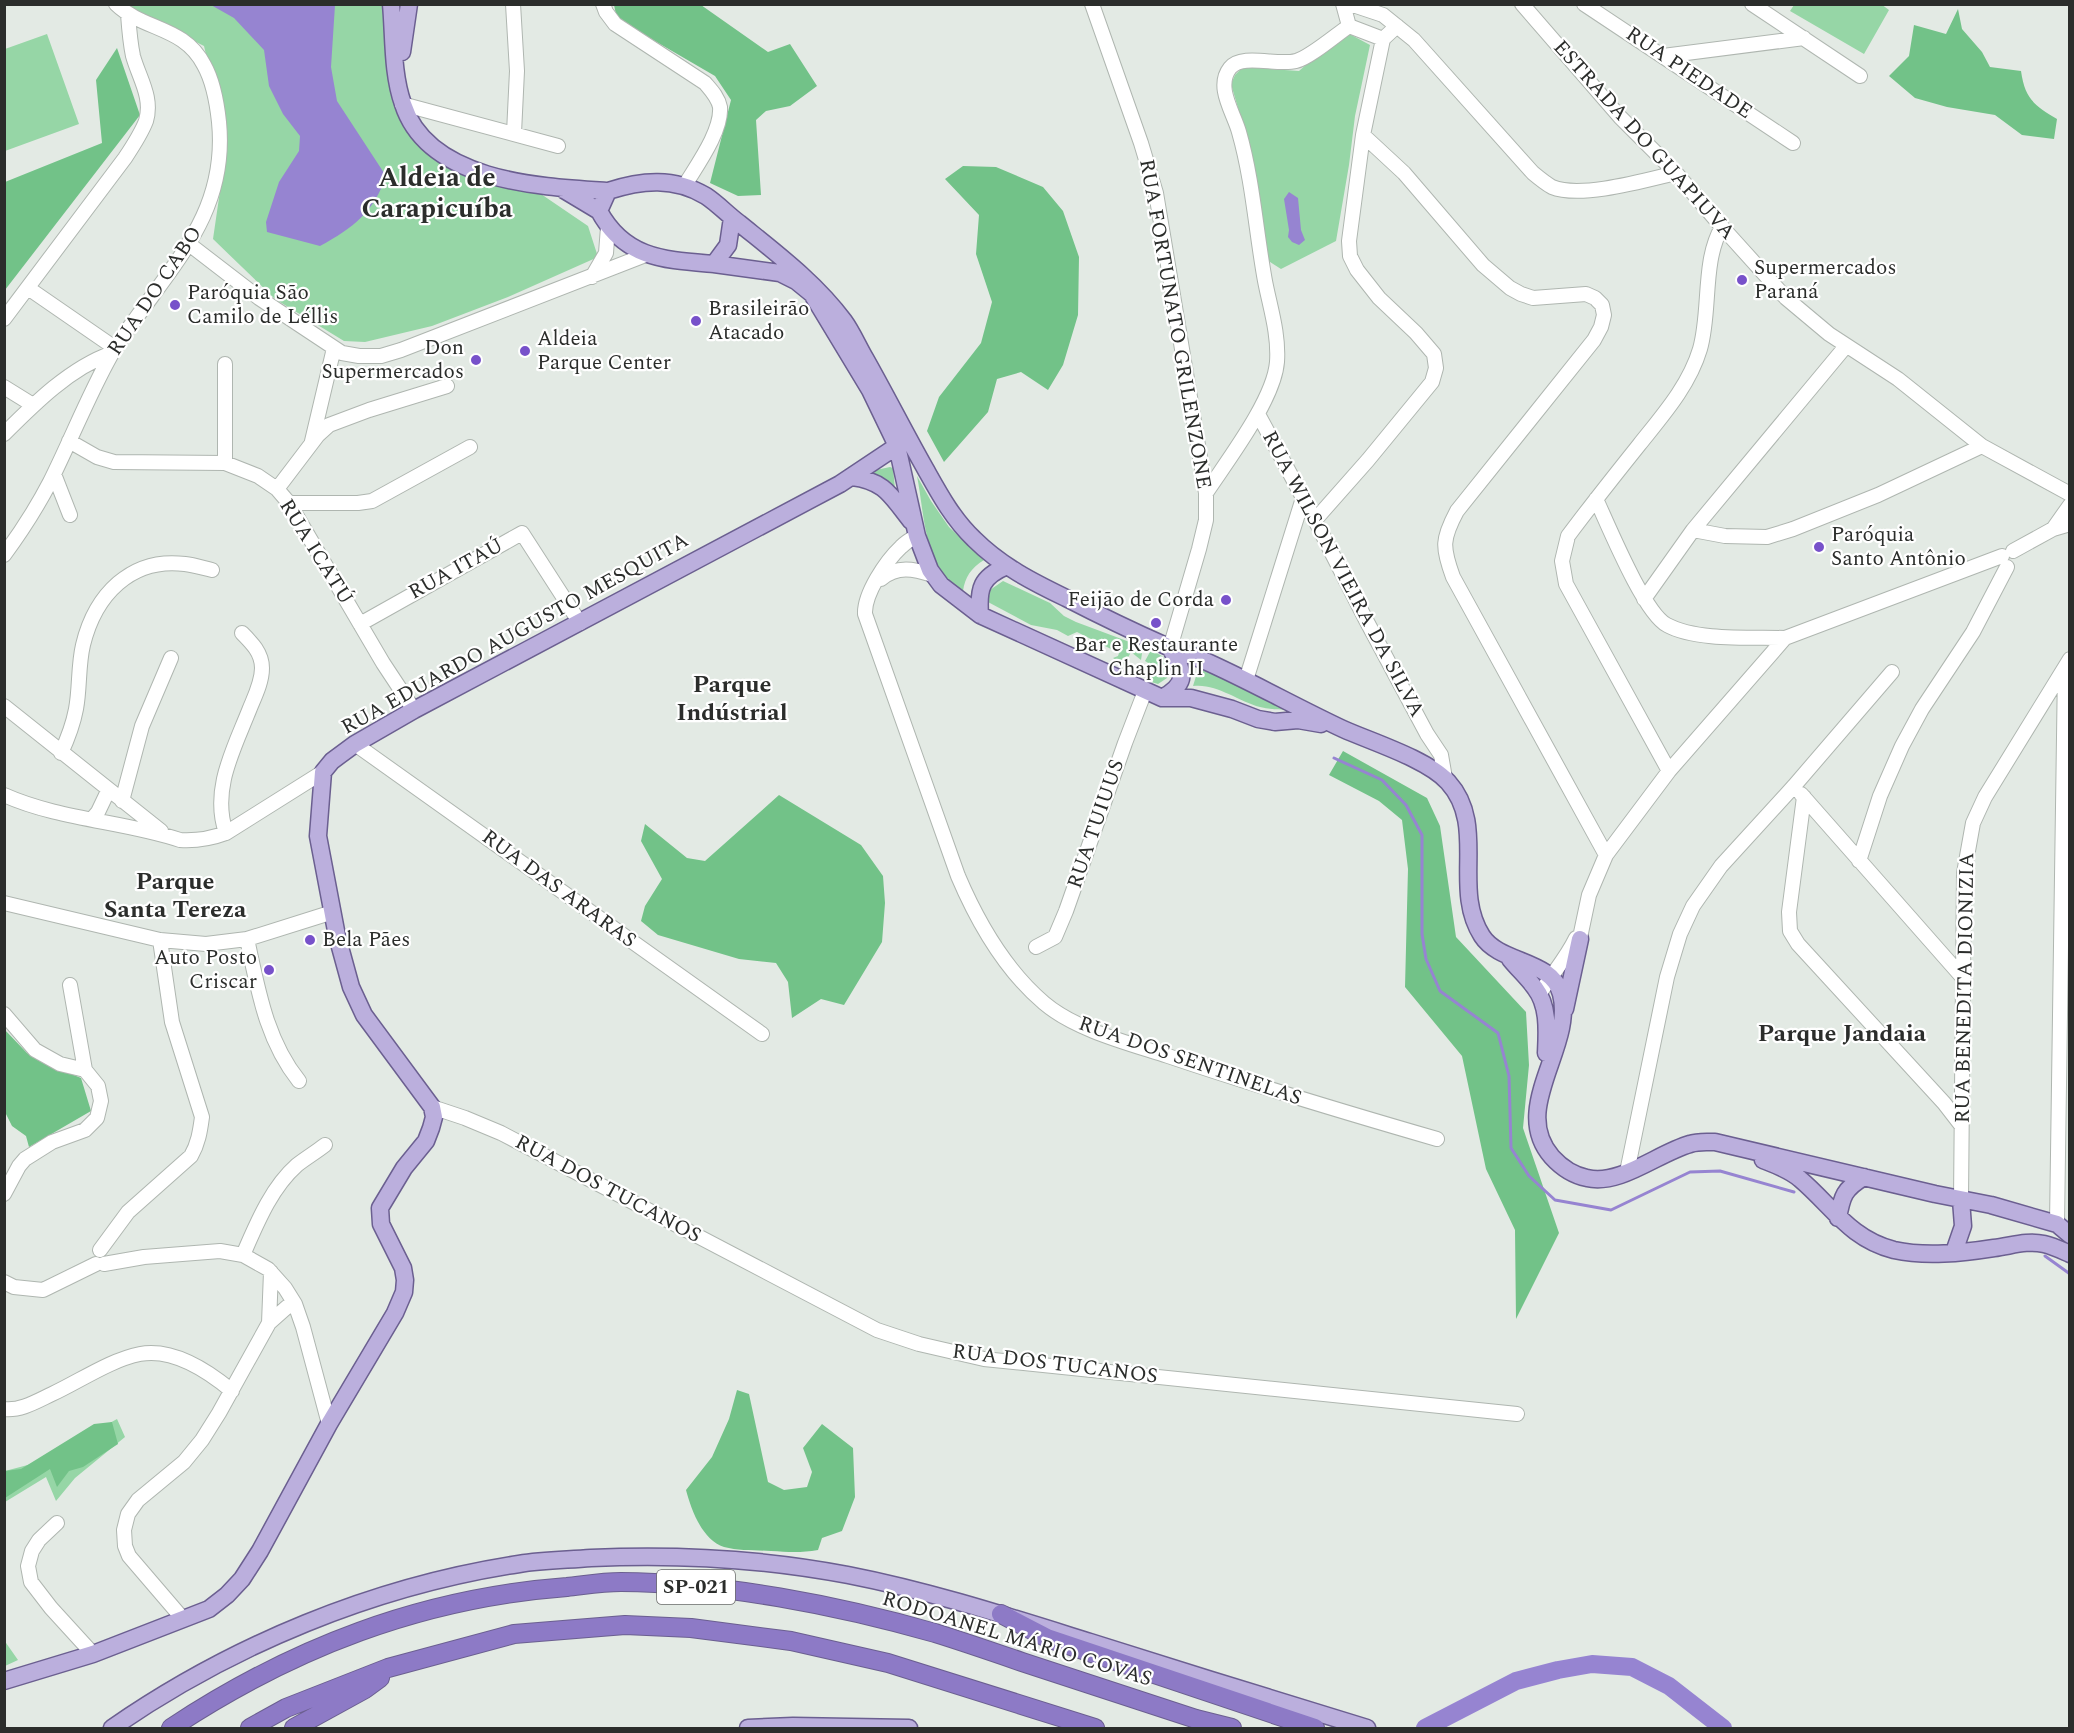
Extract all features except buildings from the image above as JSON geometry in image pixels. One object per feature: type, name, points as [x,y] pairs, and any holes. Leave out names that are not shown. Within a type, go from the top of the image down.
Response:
[{"type":"highway","name":"RODOANEL MÁRIO COVAS","points":[[171,1728],[217,1698],[282,1663],[369,1627],[443,1606],[499,1595],[620,1582],[722,1590],[775,1597],[845,1611],[934,1633],[1196,1719],[1232,1728]]},
{"type":"highway","points":[[1001,1614],[1047,1638],[1315,1728]]},
{"type":"highway","name":"SP-021","points":[[250,1728],[286,1708],[388,1668],[514,1634],[625,1625],[691,1629],[791,1641],[888,1663],[1095,1728]]},
{"type":"highway","points":[[294,1728],[365,1689],[379,1679],[388,1668]]},
{"type":"main road","points":[[391,4],[402,104],[417,132],[451,160],[487,174],[560,188],[608,191],[644,182],[664,181],[685,186],[706,197],[786,260],[817,290],[845,323],[947,508],[975,540],[1006,566],[1020,576],[1170,648],[1201,659],[1246,680],[1340,727],[1420,763],[1445,778],[1458,796],[1466,819],[1470,841],[1467,876],[1469,898],[1481,935],[1490,945],[1507,956],[1550,976],[1561,993],[1564,1016]]},
{"type":"main road","points":[[398,82],[409,4]]},
{"type":"main road","points":[[560,188],[599,211],[608,227],[624,242],[648,254],[680,261],[780,273],[796,281],[812,294],[870,390],[897,446],[915,529],[933,574],[940,585],[951,595],[980,615],[1162,698],[1191,698],[1275,722],[1298,720],[1340,727]]},
{"type":"main road","points":[[599,211],[608,191]]},
{"type":"main road","points":[[714,264],[728,245],[732,218]]},
{"type":"main road","name":"RUA EDUARDO AUGUSTO MESQUITA","points":[[323,772],[332,761],[355,744],[414,710],[852,477],[897,446]]},
{"type":"main road","points":[[852,477],[868,479],[882,486],[915,529]]},
{"type":"main road","points":[[980,615],[979,596],[983,584],[993,572],[1006,566]]},
{"type":"main road","points":[[1162,698],[1174,691],[1181,680],[1182,668],[1170,648]]},
{"type":"main road","points":[[4,1681],[93,1654],[209,1609],[227,1595],[242,1579],[260,1551],[329,1424],[395,1313],[404,1292],[403,1268],[381,1224],[380,1208],[404,1168],[426,1141],[434,1117],[432,1107],[364,1015],[351,987],[337,936],[318,836],[323,772]]},
{"type":"main road","points":[[1580,939],[1564,1016],[1545,1077],[1537,1117],[1539,1136],[1546,1150],[1560,1166],[1572,1174],[1590,1180],[1604,1179],[1627,1172],[1695,1142],[1715,1142],[1961,1200],[1991,1205],[2063,1230]]},
{"type":"main road","points":[[1507,956],[1537,990],[1545,1011],[1548,1028],[1545,1077]]},
{"type":"main road","points":[[1715,1142],[1777,1165],[1799,1178],[1859,1236],[1892,1250],[1929,1254],[1992,1249],[2028,1242],[2044,1244],[2070,1254]]},
{"type":"main road","points":[[1838,1218],[1843,1194],[1864,1176]]},
{"type":"main road","points":[[1954,1252],[1963,1226],[1961,1200]]},
{"type":"main road","points":[[112,1728],[216,1665],[323,1617],[362,1603],[431,1583],[521,1564],[646,1557],[768,1564],[882,1582],[1001,1614],[1367,1728]]},
{"type":"main road","points":[[748,1728],[793,1726],[909,1728]]},
{"type":"street","name":"RUA DO CABO","points":[[4,555],[36,507],[54,474],[113,350],[189,244],[203,220],[212,196],[221,142],[213,90],[205,66],[195,50],[184,40],[169,31],[128,14],[116,4]]},
{"type":"street","points":[[513,4],[517,71],[514,133]]},
{"type":"street","points":[[603,4],[615,24],[705,83],[716,95],[720,107],[717,124],[711,140],[685,186]]},
{"type":"street","name":"RUA FORTUNATO GRILENZONE","points":[[1092,4],[1141,143],[1156,193],[1206,493],[1206,520],[1202,540],[1170,648]]},
{"type":"street","points":[[1343,4],[1349,26]]},
{"type":"street","points":[[1350,4],[1383,15],[1414,40],[1533,173],[1554,187],[1570,190],[1593,189],[1642,182],[1677,173]]},
{"type":"street","name":"RUA PIEDADE","points":[[1584,4],[1793,143]]},
{"type":"street","points":[[1752,4],[1860,76]]},
{"type":"street","name":"ESTRADA DO GUAPIUVA","points":[[1525,6],[1620,117],[1677,173],[1786,298],[1846,346],[1898,379],[1982,446],[2070,494]]},
{"type":"street","points":[[4,319],[125,158],[146,120],[148,105],[146,90],[134,59],[128,14]]},
{"type":"street","points":[[1206,493],[1258,414],[1277,363],[1276,343],[1244,147],[1224,91],[1224,81],[1228,71],[1235,63],[1244,60],[1278,63],[1297,61],[1349,26]]},
{"type":"street","points":[[1349,26],[1383,39]]},
{"type":"street","points":[[1315,520],[1432,382],[1437,368],[1434,354],[1427,344],[1367,284],[1350,256],[1351,218],[1363,135],[1383,39],[1397,26]]},
{"type":"street","points":[[1663,56],[1804,38]]},
{"type":"street","points":[[402,104],[558,146]]},
{"type":"street","points":[[1363,135],[1404,173],[1483,265],[1510,288],[1533,298],[1586,294],[1595,298],[1602,305],[1604,315],[1594,340],[1457,511],[1445,539],[1445,553],[1453,577],[1606,855]]},
{"type":"street","points":[[592,277],[606,253],[608,227]]},
{"type":"street","points":[[1669,771],[1566,584],[1562,561],[1568,536],[1673,402],[1693,368],[1700,348],[1707,307],[1712,256],[1716,237],[1722,227]]},
{"type":"street","points":[[189,244],[259,298],[334,348],[342,353],[359,356],[381,356],[401,350],[648,254]]},
{"type":"street","points":[[4,434],[33,405],[87,364],[113,350],[28,288]]},
{"type":"street","points":[[1644,599],[1693,530],[1846,346]]},
{"type":"street","points":[[312,443],[334,348]]},
{"type":"street","points":[[225,364],[225,463]]},
{"type":"street","points":[[277,489],[312,443],[329,426],[345,418],[447,386]]},
{"type":"street","points":[[4,387],[33,405]]},
{"type":"street","name":"RUA WILSON VIEIRA DA SILVA","points":[[1258,414],[1427,734],[1441,755],[1445,778]]},
{"type":"street","name":"RUA ICATÚ","points":[[69,441],[97,457],[114,462],[225,463],[258,476],[277,489],[289,503],[383,663],[414,710]]},
{"type":"street","points":[[1693,530],[1725,536],[1767,537],[1878,495],[1982,446]]},
{"type":"street","points":[[289,503],[372,501],[470,447]]},
{"type":"street","points":[[54,474],[70,515]]},
{"type":"street","points":[[1246,680],[1303,498]]},
{"type":"street","points":[[1596,499],[1644,599],[1655,616],[1666,625],[1699,635],[1785,638],[2008,558],[2053,529],[2070,524]]},
{"type":"street","points":[[2053,529],[2070,505]]},
{"type":"street","name":"RUA DOS SENTINELAS","points":[[915,529],[873,587],[864,607],[867,622],[958,876],[970,904],[1005,962],[1038,997],[1064,1016],[1112,1037],[1252,1084],[1437,1139]]},
{"type":"street","name":"RUA ITAÚ","points":[[360,624],[522,533],[580,623]]},
{"type":"street","points":[[1859,861],[1880,796],[1902,746],[1922,709],[1973,632],[2008,558]]},
{"type":"street","points":[[61,753],[74,717],[83,644],[98,606],[109,591],[119,581],[134,572],[152,566],[184,564],[212,570]]},
{"type":"street","points":[[873,587],[894,570],[916,570],[933,574]]},
{"type":"street","points":[[226,833],[221,817],[220,798],[231,758],[260,683],[262,668],[260,657],[253,644],[242,633]]},
{"type":"street","points":[[1561,993],[1580,939],[1589,895],[1606,855],[1669,771],[1785,638]]},
{"type":"street","points":[[97,820],[115,796],[141,726],[171,658]]},
{"type":"street","points":[[2063,1230],[2067,663]]},
{"type":"street","name":"RUA BENEDITA DIONIZIA","points":[[1961,1200],[1964,873],[1973,823],[1985,797],[2067,663]]},
{"type":"street","points":[[1627,1172],[1667,977],[1680,934],[1693,906],[1721,866],[1794,786],[1892,672]]},
{"type":"street","name":"RUA TUIUUS","points":[[1036,947],[1055,937],[1145,691]]},
{"type":"street","points":[[4,706],[165,835]]},
{"type":"street","name":"RUA WILSON VIEIRA DA SILVA","points":[[1420,763],[1427,734]]},
{"type":"street","name":"RUA DAS ARARAS","points":[[355,744],[762,1034]]},
{"type":"street","points":[[4,795],[29,805],[180,840],[195,841],[210,839],[226,833],[323,772]]},
{"type":"street","points":[[1794,786],[1964,978]]},
{"type":"street","points":[[1804,797],[1789,912],[1790,931],[1798,944],[1944,1103],[1961,1125]]},
{"type":"street","points":[[4,903],[160,940],[206,944],[247,939],[333,912]]},
{"type":"street","points":[[1539,995],[1550,976],[1564,962],[1583,922]]},
{"type":"street","points":[[247,939],[260,999],[269,1027],[287,1066],[299,1081]]},
{"type":"street","points":[[100,1259],[128,1212],[191,1156],[197,1146],[201,1131],[202,1118],[172,1022],[160,940]]},
{"type":"street","points":[[4,1194],[19,1166],[33,1152],[52,1142],[85,1130],[97,1118],[101,1101],[98,1086],[85,1070],[70,985]]},
{"type":"street","points":[[4,1014],[35,1050],[60,1064],[85,1070]]},
{"type":"street","name":"RUA DOS TUCANOS","points":[[432,1107],[501,1133],[877,1330],[920,1344],[984,1359],[1517,1414]]},
{"type":"street","points":[[243,1255],[263,1212],[284,1178],[298,1164],[325,1146]]},
{"type":"street","points":[[4,1282],[14,1287],[43,1290],[100,1259],[220,1251],[243,1255],[271,1272],[296,1304],[329,1424]]},
{"type":"street","points":[[269,1323],[271,1272]]},
{"type":"street","points":[[183,1619],[129,1556],[125,1546],[124,1530],[128,1514],[138,1500],[184,1462],[202,1440],[269,1323],[287,1307],[296,1304]]},
{"type":"street","points":[[4,1409],[12,1410],[32,1404],[117,1362],[141,1354],[165,1354],[188,1363],[215,1376],[232,1391]]},
{"type":"street","points":[[57,1523],[39,1540],[32,1551],[28,1566],[31,1582],[51,1608],[93,1654]]},
{"type":"green space","points":[[1881,4],[1889,10],[1864,54],[1790,11],[1794,5]]},
{"type":"green space","points":[[123,5],[384,5],[385,44],[410,134],[449,169],[538,192],[588,226],[598,257],[508,297],[432,326],[365,342],[344,341],[275,299],[213,239],[227,143],[204,46]]},
{"type":"green space","points":[[614,5],[701,5],[768,52],[790,44],[817,86],[790,106],[766,111],[756,120],[761,195],[738,196],[710,183],[731,100],[715,76],[617,19]]},
{"type":"green space","points":[[1958,9],[1962,29],[1982,52],[1990,67],[2021,71],[2028,95],[2042,110],[2057,119],[2054,139],[2022,135],[1995,115],[1947,107],[1915,98],[1889,76],[1909,56],[1914,25],[1946,34]]},
{"type":"green space","points":[[1344,31],[1370,45],[1355,116],[1336,241],[1281,269],[1267,260],[1245,132],[1231,84],[1235,75],[1243,67],[1299,71]]},
{"type":"green space","points":[[47,34],[79,124],[5,151],[5,49]]},
{"type":"green space","points":[[117,48],[140,115],[5,290],[5,182],[102,143],[96,80]]},
{"type":"green space","points":[[963,166],[996,167],[1043,187],[1063,211],[1079,257],[1078,315],[1063,365],[1048,390],[1021,372],[997,379],[988,412],[944,462],[927,431],[939,397],[981,343],[992,302],[976,254],[979,215],[945,179]]},
{"type":"green space","points":[[893,468],[895,489],[868,475],[876,470]]},
{"type":"green space","points":[[917,476],[949,527],[984,560],[969,573],[963,591],[940,569],[933,555],[928,540]]},
{"type":"green space","points":[[1003,581],[1050,603],[1064,616],[1076,622],[1143,647],[1141,660],[1131,652],[1124,665],[1113,658],[1119,653],[1077,632],[1068,636],[1057,630],[1031,625],[988,602],[990,590]]},
{"type":"green space","points":[[1151,650],[1162,656],[1171,666],[1167,678],[1158,684],[1148,681],[1155,667],[1145,661]]},
{"type":"green space","points":[[1197,666],[1288,710],[1260,707],[1210,687],[1193,686]]},
{"type":"green space","points":[[1343,751],[1427,798],[1440,826],[1456,937],[1526,1012],[1529,1065],[1523,1128],[1559,1233],[1516,1319],[1515,1230],[1486,1169],[1462,1056],[1405,987],[1408,869],[1402,820],[1379,801],[1329,775]]},
{"type":"green space","points":[[779,795],[861,845],[883,876],[885,903],[882,942],[844,1005],[821,999],[792,1018],[788,982],[776,963],[739,959],[658,935],[641,921],[645,906],[662,879],[641,841],[645,824],[687,858],[705,861]]},
{"type":"green space","points":[[4,1029],[27,1053],[81,1078],[91,1111],[29,1147],[26,1136],[12,1126],[5,1112]]},
{"type":"green space","points":[[737,1390],[749,1394],[768,1482],[784,1490],[807,1487],[812,1472],[803,1448],[822,1424],[853,1448],[855,1497],[842,1531],[822,1538],[818,1550],[789,1552],[724,1547],[709,1538],[699,1523],[686,1490],[712,1457],[729,1419]]},
{"type":"green space","points":[[117,1419],[125,1437],[75,1478],[56,1501],[46,1477],[5,1502],[5,1471],[39,1462]]},
{"type":"green space","points":[[112,1422],[118,1444],[83,1467],[69,1471],[57,1487],[50,1469],[5,1498],[5,1471],[21,1469],[94,1424]]},
{"type":"green space","points":[[4,1640],[18,1660],[5,1666],[4,1666]]},
{"type":"shaded area","points":[[211,5],[335,5],[331,67],[337,101],[386,176],[375,200],[361,218],[343,233],[320,246],[267,232],[266,222],[279,182],[299,151],[300,136],[283,114],[269,86],[264,50],[234,18]]},
{"type":"shaded area","points":[[1289,192],[1298,198],[1301,230],[1305,240],[1299,245],[1288,237],[1284,199]]},
{"type":"waterway","points":[[1334,758],[1382,780],[1406,805],[1422,835],[1422,934],[1426,959],[1440,991],[1498,1033],[1509,1076],[1511,1148],[1529,1176],[1555,1200],[1611,1210],[1690,1172],[1720,1171],[1794,1192]]},
{"type":"waterway","points":[[2045,1256],[2070,1274]]},
{"type":"waterway","points":[[1425,1728],[1516,1681],[1592,1664],[1632,1667],[1669,1686],[1723,1728]]},
{"type":"place","name":"Supermercados Paraná","points":[[1742,280]]},
{"type":"place","name":"Paróquia São Camilo de Léllis","points":[[175,305]]},
{"type":"place","name":"Brasileirão Atacado","points":[[696,321]]},
{"type":"place","name":"Aldeia Parque Center","points":[[525,351]]},
{"type":"place","name":"Don Supermercados","points":[[476,360]]},
{"type":"place","name":"Paróquia Santo Antônio","points":[[1819,547]]},
{"type":"place","name":"Feijão de Corda","points":[[1226,600]]},
{"type":"place","name":"Bar e Restaurante Chaplin II","points":[[1156,623]]},
{"type":"place","name":"Bela Pães","points":[[310,940]]},
{"type":"place","name":"Auto Posto Criscar","points":[[269,970]]},
{"type":"district","name":"Aldeia de Carapicuíba","points":[[437,194]]},
{"type":"district","name":"Parque Indústrial","points":[[732,699]]},
{"type":"district","name":"Parque Santa Tereza","points":[[175,896]]},
{"type":"district","name":"Parque Jandaia","points":[[1842,1034]]}]
